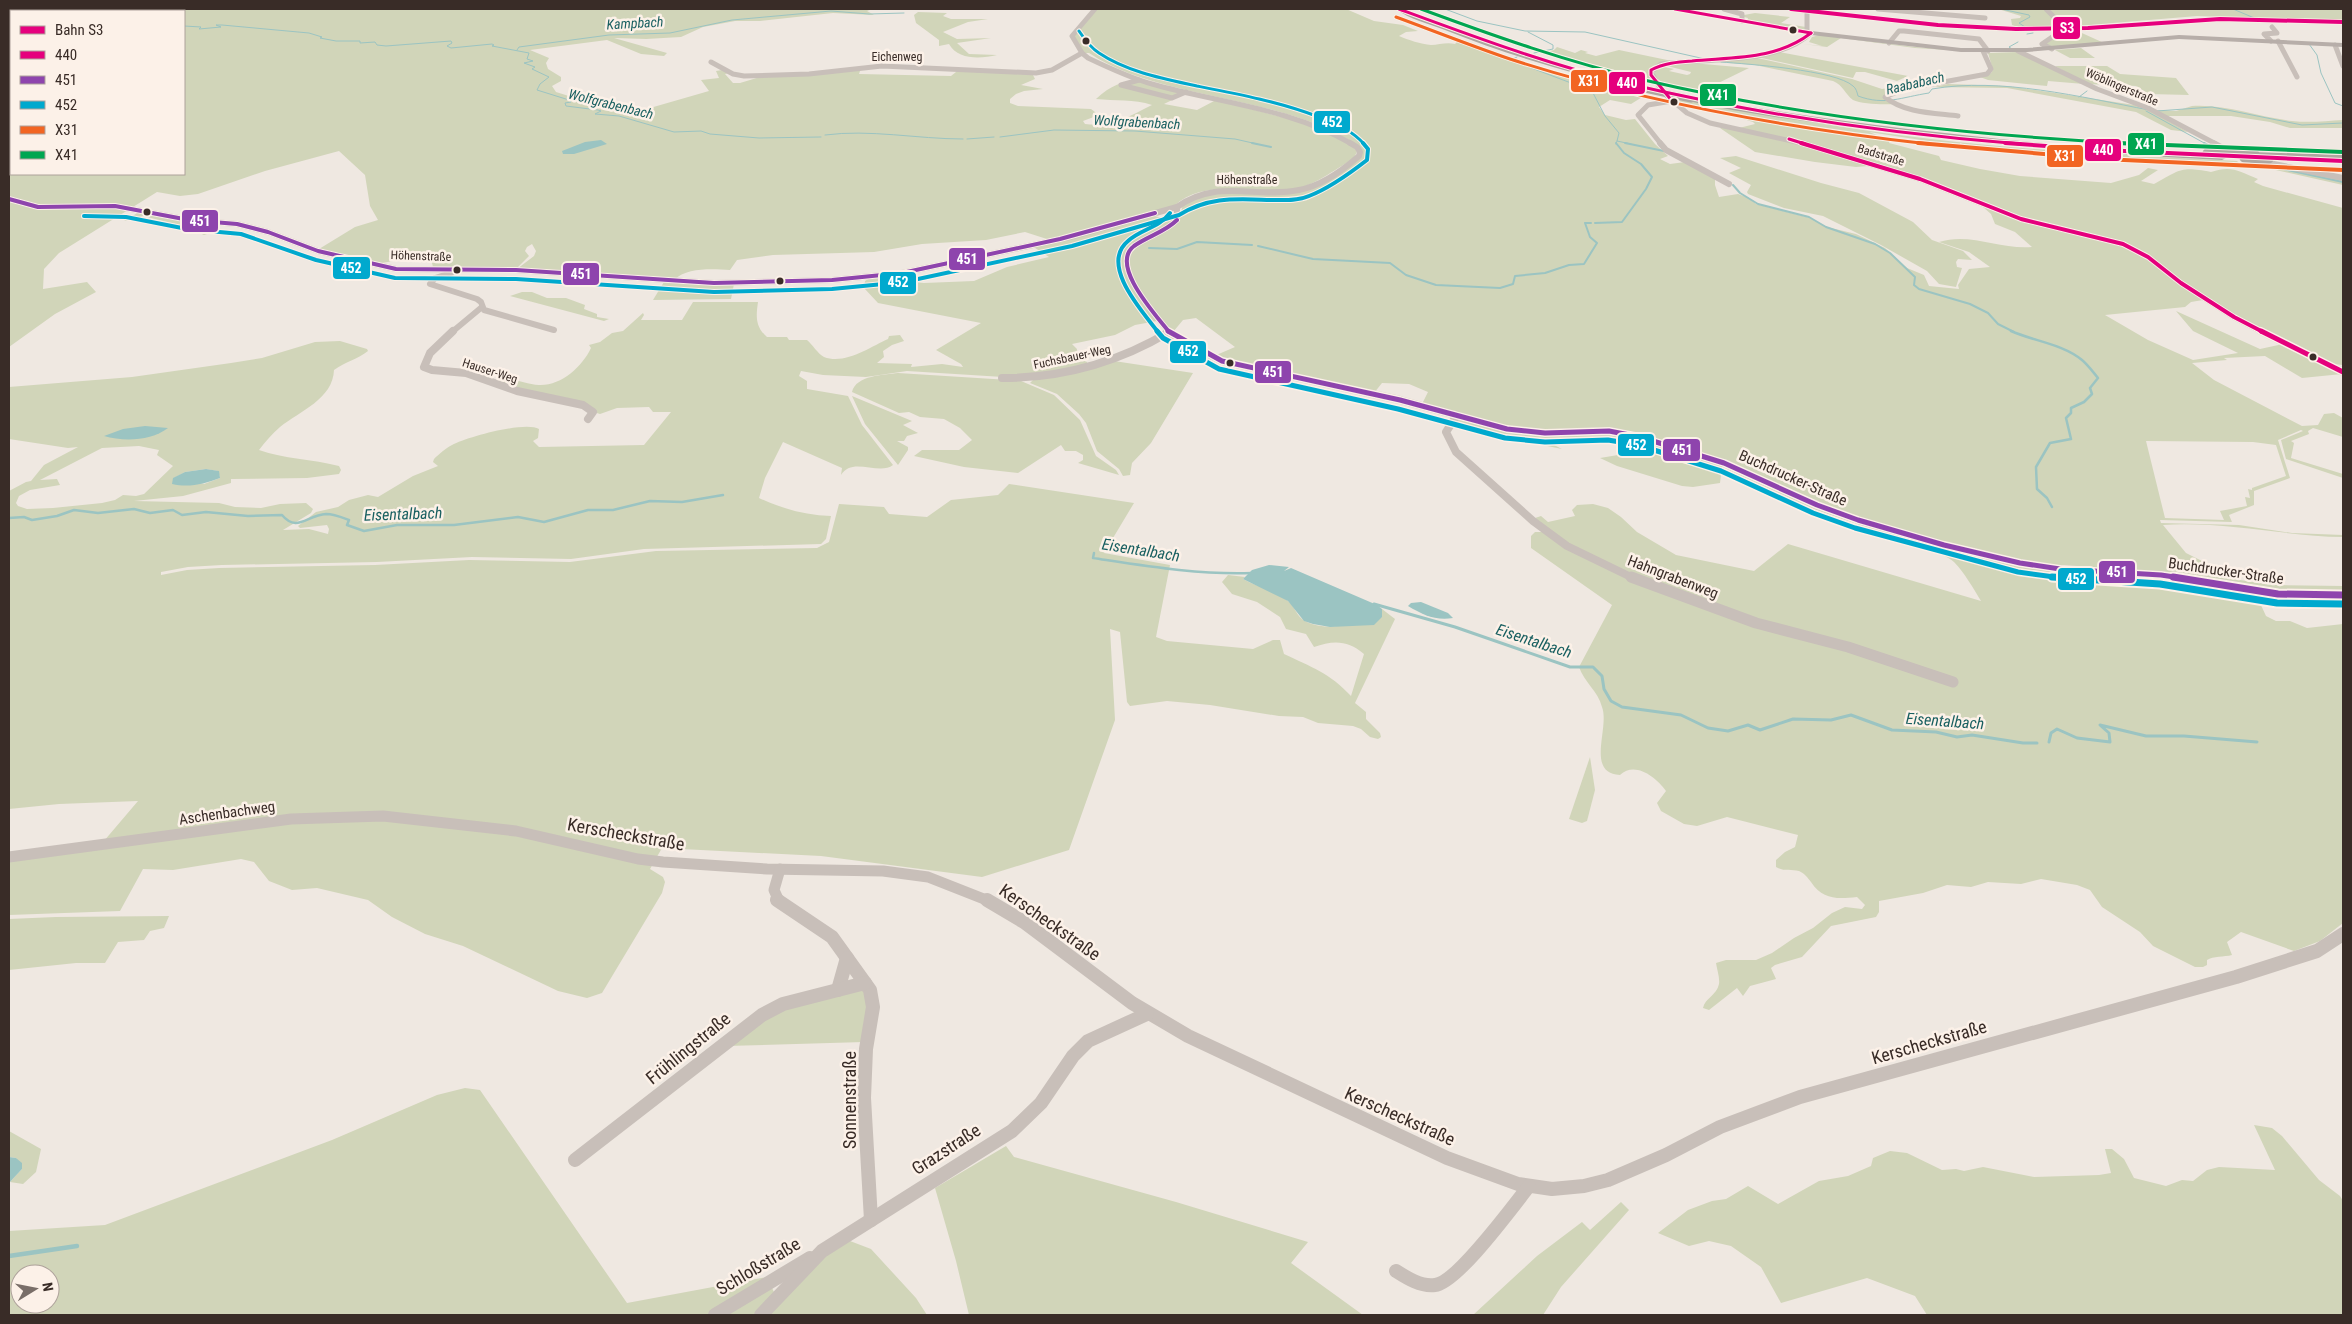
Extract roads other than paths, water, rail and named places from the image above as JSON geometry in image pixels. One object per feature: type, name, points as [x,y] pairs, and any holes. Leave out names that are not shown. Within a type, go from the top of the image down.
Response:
[{"type":"highway","points":[[1399,9],[1496,48],[1541,62],[1689,96],[1836,124],[1982,142],[2083,150],[2222,158],[2343,161]]},
{"type":"highway","points":[[1410,9],[1505,46],[1643,86]]},
{"type":"highway","points":[[1689,96],[1826,118],[1973,137],[2257,158],[2343,157]]},
{"type":"main road","points":[[1675,9],[1809,33],[1889,44],[1986,51],[2052,49],[2159,37],[2343,45]]},
{"type":"street","points":[[1082,53],[1072,36],[1095,9]]},
{"type":"street","points":[[1724,9],[1742,14],[1742,21]]},
{"type":"street","points":[[1878,9],[1985,18]]},
{"type":"street","points":[[1921,13],[1933,9]]},
{"type":"street","points":[[2046,9],[2058,20],[2058,33],[2042,44],[2052,49]]},
{"type":"street","points":[[1659,86],[1651,73],[1655,67],[1667,63],[1781,50],[1803,42],[1809,33],[1807,14]]},
{"type":"street","points":[[2271,41],[2264,34],[2277,33],[2272,27]]},
{"type":"street","points":[[1891,30],[1979,39],[1986,51],[1991,68],[1987,74],[1897,92],[1885,97],[1889,102],[1912,109],[1958,116]]},
{"type":"street","points":[[1889,44],[1901,31]]},
{"type":"street","points":[[2278,41],[2298,77]]},
{"type":"street","points":[[2335,45],[2342,58],[2343,66]]},
{"type":"street","name":"Wöblingerstraße","points":[[2018,51],[2089,86],[2153,111],[2229,151]]},
{"type":"street","name":"Eichenweg","points":[[711,62],[735,75],[749,76],[809,74],[879,66],[949,67],[1036,73],[1052,70],[1082,53]]},
{"type":"street","name":"Höhenstraße","points":[[9,199],[38,207],[115,206],[189,220],[237,224],[268,232],[312,249],[396,269],[464,268],[709,283],[855,278],[911,272],[1070,237],[1177,207],[1184,200],[1213,191],[1302,189],[1355,159],[1360,152],[1357,146],[1346,139],[1315,125],[1279,113],[1139,80],[1094,62],[1082,53]]},
{"type":"street","points":[[1139,80],[1121,85],[1172,98],[1186,92]]},
{"type":"street","name":"Badstraße","points":[[1729,184],[1666,150],[1638,115],[1643,108],[1669,98],[1687,113],[1710,123],[1774,135],[1816,147],[1920,179],[2021,219],[2123,244],[2148,257],[2181,283],[2234,317],[2343,372]]},
{"type":"street","points":[[2257,158],[2343,178]]},
{"type":"street","points":[[1155,213],[1176,220],[1177,207]]},
{"type":"street","name":"Buchdrucker-Straße","points":[[1176,220],[1169,228],[1133,247],[1126,262],[1139,293],[1169,332],[1222,361],[1393,398],[1489,425],[1529,432],[1604,431],[1640,437],[1724,463],[1818,506],[1858,520],[1944,545],[2020,563],[2067,570],[2173,577],[2278,594],[2343,595]]},
{"type":"street","points":[[464,268],[435,278],[430,284],[477,299],[482,302],[484,310],[554,330]]},
{"type":"street","name":"Hauser-Weg","points":[[482,307],[434,348],[424,360],[424,367],[432,370],[466,373],[516,391],[583,405],[593,412],[588,419]]},
{"type":"street","name":"Fuchsbauer-Weg","points":[[1002,378],[1033,378],[1099,365],[1142,349],[1169,332]]},
{"type":"street","points":[[2327,364],[2343,366]]},
{"type":"street","name":"Hahngrabenweg","points":[[1457,415],[1446,432],[1454,449],[1532,522],[1567,546],[1641,582],[1756,624],[1848,647],[1952,682]]},
{"type":"street","name":"Aschenbachweg","points":[[9,857],[291,819],[383,816],[449,823]]},
{"type":"street","name":"Kerscheckstraße","points":[[449,823],[516,831],[638,859],[689,865],[907,873],[947,883],[985,899],[1024,922],[1147,1014],[1301,1091],[1430,1150],[1474,1168],[1529,1186],[1564,1188],[1584,1186],[1608,1180],[1657,1159],[1720,1127],[1800,1097],[2236,977],[2317,950],[2343,934]]},
{"type":"street","points":[[780,869],[774,890],[777,900],[791,911],[829,934],[865,984]]},
{"type":"street","points":[[838,990],[847,958]]},
{"type":"street","name":"Frühlingstraße","points":[[575,1160],[762,1014],[783,1004],[865,984]]},
{"type":"street","name":"Sonnenstraße","points":[[865,984],[870,990],[873,1007],[872,1029],[865,1057],[867,1144],[872,1220]]},
{"type":"street","name":"Grazstraße","points":[[761,1315],[822,1251],[1012,1131],[1041,1103],[1073,1056],[1088,1041],[1106,1030],[1147,1014]]},
{"type":"street","points":[[1396,1271],[1423,1283],[1441,1284],[1457,1271],[1529,1186]]},
{"type":"street","name":"Schloßstraße","points":[[716,1315],[822,1251]]},
{"type":"water","points":[[601,140],[607,144],[574,154],[563,154],[562,151],[585,142]]},
{"type":"water","points":[[145,426],[168,428],[146,438],[129,440],[104,436],[123,429]]},
{"type":"water","points":[[206,469],[219,471],[220,478],[196,485],[172,484],[173,478],[185,472]]},
{"type":"water","points":[[1269,565],[1289,567],[1284,571],[1291,568],[1377,605],[1382,609],[1382,617],[1374,625],[1330,627],[1304,621],[1288,601],[1243,579],[1252,570]]},
{"type":"water","points":[[1421,602],[1448,613],[1453,618],[1441,619],[1419,612],[1408,606],[1411,603]]},
{"type":"water","points":[[9,1157],[16,1158],[22,1163],[22,1169],[9,1183]]},
{"type":"waterway","name":"Wolfgrabenbach","points":[[63,9],[71,9]]},
{"type":"waterway","name":"Wolfgrabenbach","points":[[73,9],[90,10]]},
{"type":"waterway","name":"Raababach","points":[[1445,9],[1477,21],[1525,31],[1585,32],[1705,59]]},
{"type":"waterway","points":[[2001,9],[2029,15],[2030,17],[2019,23],[2025,27]]},
{"type":"waterway","points":[[2233,9],[2259,20]]},
{"type":"waterway","name":"Kampbach","points":[[517,50],[519,47],[609,35],[670,33],[732,20],[831,11],[869,14],[904,13]]},
{"type":"waterway","name":"Wolfgrabenbach","points":[[185,26],[201,27],[199,29],[221,27],[216,25],[222,25],[309,33],[322,37],[320,38],[336,41],[375,42],[377,45],[386,46],[451,41],[452,43],[447,46],[451,48],[492,44],[494,45],[492,46],[529,53],[527,59],[533,61],[524,63],[535,67],[532,69],[549,77],[540,84],[537,90],[569,100],[571,102],[565,103],[566,106],[598,110],[601,111],[595,114],[619,116],[674,132],[701,131],[710,134],[759,138],[821,137]]},
{"type":"waterway","points":[[1528,32],[1553,45],[1553,49],[1534,53]]},
{"type":"waterway","points":[[2027,34],[2033,33]]},
{"type":"waterway","points":[[2012,49],[2009,47],[2018,42]]},
{"type":"waterway","points":[[2309,44],[2317,55],[2321,73],[2335,103],[2343,106]]},
{"type":"waterway","points":[[1513,59],[1517,57]]},
{"type":"waterway","name":"Raababach","points":[[1721,62],[1790,69],[1829,76],[1844,80],[1853,86],[1858,96],[1877,100],[1894,100],[1929,93],[1932,89],[1985,85],[2040,90],[2080,96]]},
{"type":"waterway","points":[[1529,67],[1592,91],[1605,116],[1619,133],[1617,141]]},
{"type":"waterway","points":[[2080,96],[2087,91]]},
{"type":"waterway","name":"Raababach","points":[[2080,96],[2149,110]]},
{"type":"waterway","name":"Raababach","points":[[2157,111],[2212,107],[2302,125],[2343,123]]},
{"type":"waterway","points":[[2146,111],[2206,144]]},
{"type":"waterway","name":"Wolfgrabenbach","points":[[1000,137],[1054,130],[1135,131],[1235,139],[1257,144]]},
{"type":"waterway","name":"Wolfgrabenbach","points":[[825,135],[859,133],[963,139]]},
{"type":"waterway","name":"Wolfgrabenbach","points":[[967,139],[994,137]]},
{"type":"waterway","points":[[1617,141],[1631,144]]},
{"type":"waterway","name":"Wolfgrabenbach","points":[[1252,143],[1271,147]]},
{"type":"waterway","points":[[1595,223],[1622,222],[1646,189],[1652,177],[1641,164],[1624,153],[1616,143]]},
{"type":"waterway","points":[[1625,143],[1664,151]]},
{"type":"waterway","points":[[2204,143],[2215,149]]},
{"type":"waterway","points":[[2251,162],[2343,182]]},
{"type":"waterway","points":[[1733,185],[1740,193],[1758,204],[1809,217],[1826,227],[1875,244],[1890,253],[1915,277],[1914,285],[1919,289],[1970,304],[1988,313],[1998,324],[2014,332]]},
{"type":"waterway","points":[[1258,246],[1313,259],[1390,263],[1406,275],[1436,285],[1500,288],[1513,284],[1515,276],[1545,273],[1569,265],[1584,264],[1597,243],[1590,237],[1585,223],[1591,223]]},
{"type":"waterway","points":[[1149,248],[1177,249],[1197,242],[1252,245]]},
{"type":"waterway","points":[[2014,332],[2066,350],[2084,362],[2098,378],[2090,388],[2092,394],[2084,402],[2071,408],[2071,413],[2066,418],[2071,439],[2050,443],[2036,467],[2037,489],[2047,498],[2052,507]]},
{"type":"waterway","name":"Eisentalbach","points":[[9,518],[24,517],[32,520],[57,516],[74,510],[98,513],[134,509],[150,513],[173,510],[182,515],[206,512],[248,516],[282,515],[287,520],[298,523],[326,514],[349,520],[347,525],[364,531],[397,525],[454,525],[518,517],[544,522],[588,510],[613,510],[650,501],[682,502],[723,495]]},
{"type":"waterway","name":"Eisentalbach","points":[[1094,553],[1093,558],[1153,567],[1212,573],[1252,573]]},
{"type":"waterway","name":"Eisentalbach","points":[[1374,604],[1455,627],[1570,667],[1593,667],[1602,676],[1604,689],[1611,701],[1622,707],[1681,715],[1708,728],[1728,731],[1748,725],[1760,730],[1793,719],[1831,720],[1851,715],[1892,730],[1936,732],[1957,737],[1972,735],[2023,743],[2037,743]]},
{"type":"waterway","name":"Eisentalbach","points":[[2049,742],[2051,733],[2057,729],[2077,738],[2110,742],[2109,733],[2100,725],[2146,736],[2184,736],[2257,742]]},
{"type":"waterway","points":[[9,1256],[77,1246]]},
{"type":"rail line","name":"S3","points":[[1791,9],[1938,25],[2016,29],[2088,28],[2220,19],[2343,22]]}]
